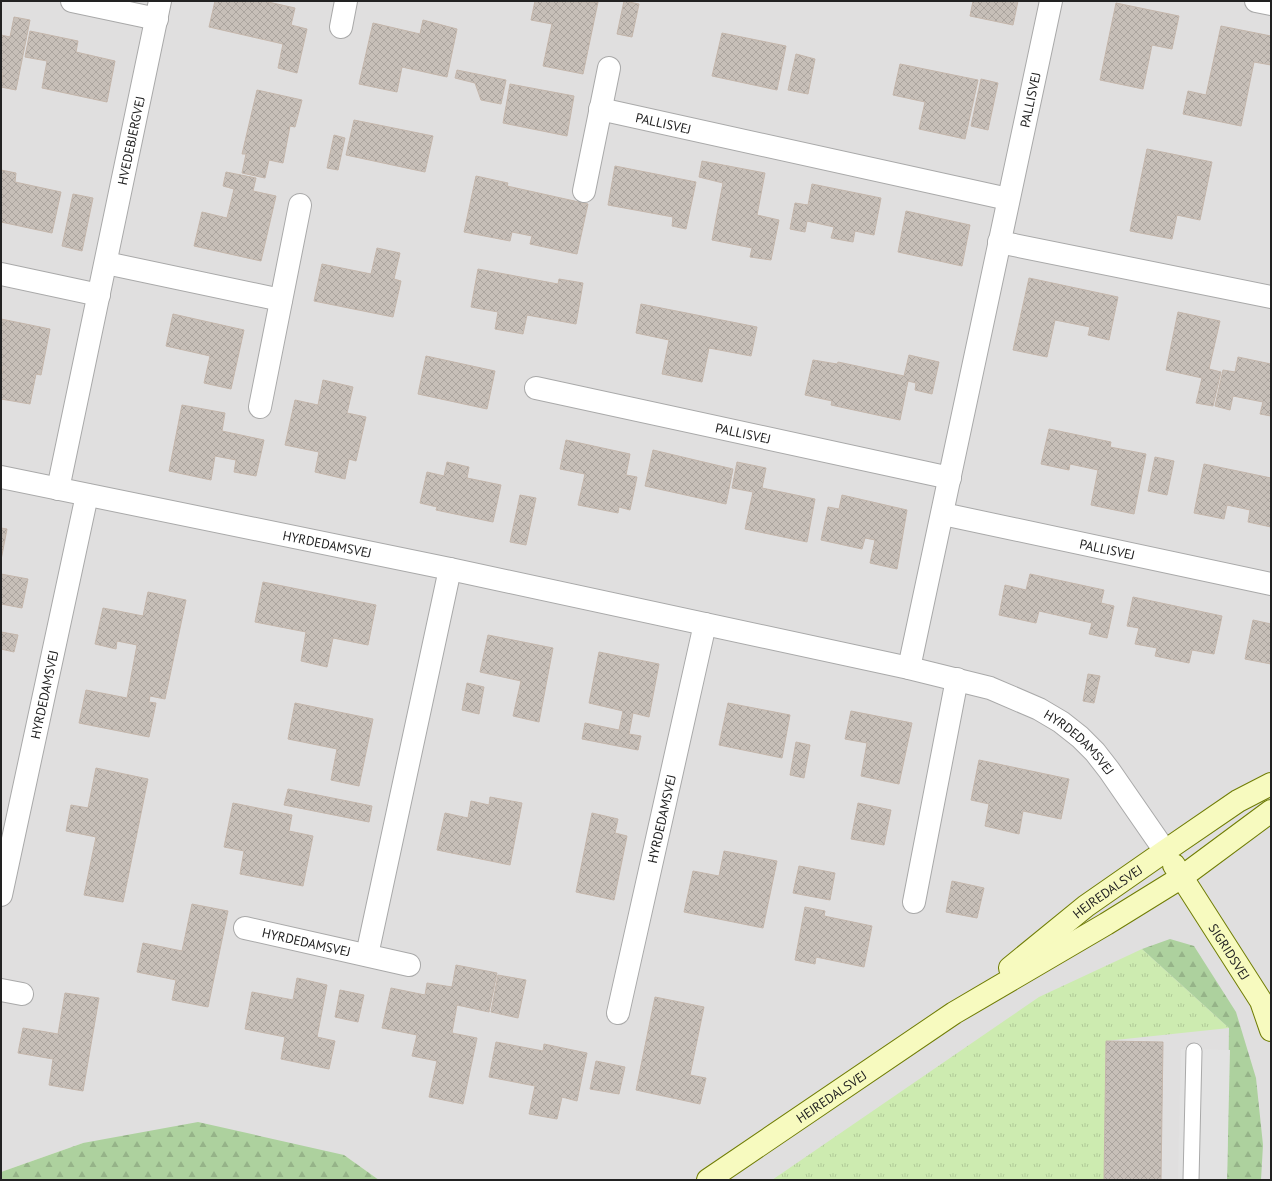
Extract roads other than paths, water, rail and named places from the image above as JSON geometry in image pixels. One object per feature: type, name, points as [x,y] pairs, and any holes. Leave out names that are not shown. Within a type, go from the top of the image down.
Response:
[{"type":"street","name":"HVEDEBJERGVEJ","points":[[58,489],[159,10],[72,1]]},
{"type":"street","points":[[341,27],[346,1]]},
{"type":"street","name":"PALLISVEJ","points":[[909,668],[1051,1]]},
{"type":"street","points":[[1256,1],[1271,4]]},
{"type":"street","points":[[584,191],[608,68]]},
{"type":"street","name":"PALLISVEJ","points":[[600,109],[1008,199]]},
{"type":"street","points":[[260,407],[300,205]]},
{"type":"street","points":[[999,242],[1271,297]]},
{"type":"street","points":[[106,263],[281,300]]},
{"type":"street","points":[[1,274],[99,295]]},
{"type":"street","name":"PALLISVEJ","points":[[536,388],[950,478]]},
{"type":"street","name":"HYRDEDAMSVEJ","points":[[1,477],[450,569],[909,668],[990,688],[1016,698],[1061,722],[1080,737],[1095,752],[1109,770],[1164,851]]},
{"type":"street","name":"HYRDEDAMSVEJ","points":[[1,895],[86,495]]},
{"type":"street","name":"PALLISVEJ","points":[[943,514],[1271,584]]},
{"type":"street","name":"HYRDEDAMSVEJ","points":[[368,955],[450,569]]},
{"type":"street","name":"HYRDEDAMSVEJ","points":[[618,1013],[705,624]]},
{"type":"street","points":[[914,902],[957,679]]},
{"type":"street","name":"HEJREDALSVEJ","points":[[954,1013],[1086,906],[1238,801],[1271,784]]},
{"type":"street","name":"HEJREDALSVEJ","points":[[708,1180],[954,1013],[1112,921],[1182,877],[1271,811]]},
{"type":"street","name":"SIGRIDSVEJ","points":[[1164,851],[1261,1001],[1271,1030]]},
{"type":"street","name":"HYRDEDAMSVEJ","points":[[245,928],[409,964]]},
{"type":"lane","points":[[1191,1180],[1194,1051]]}]
